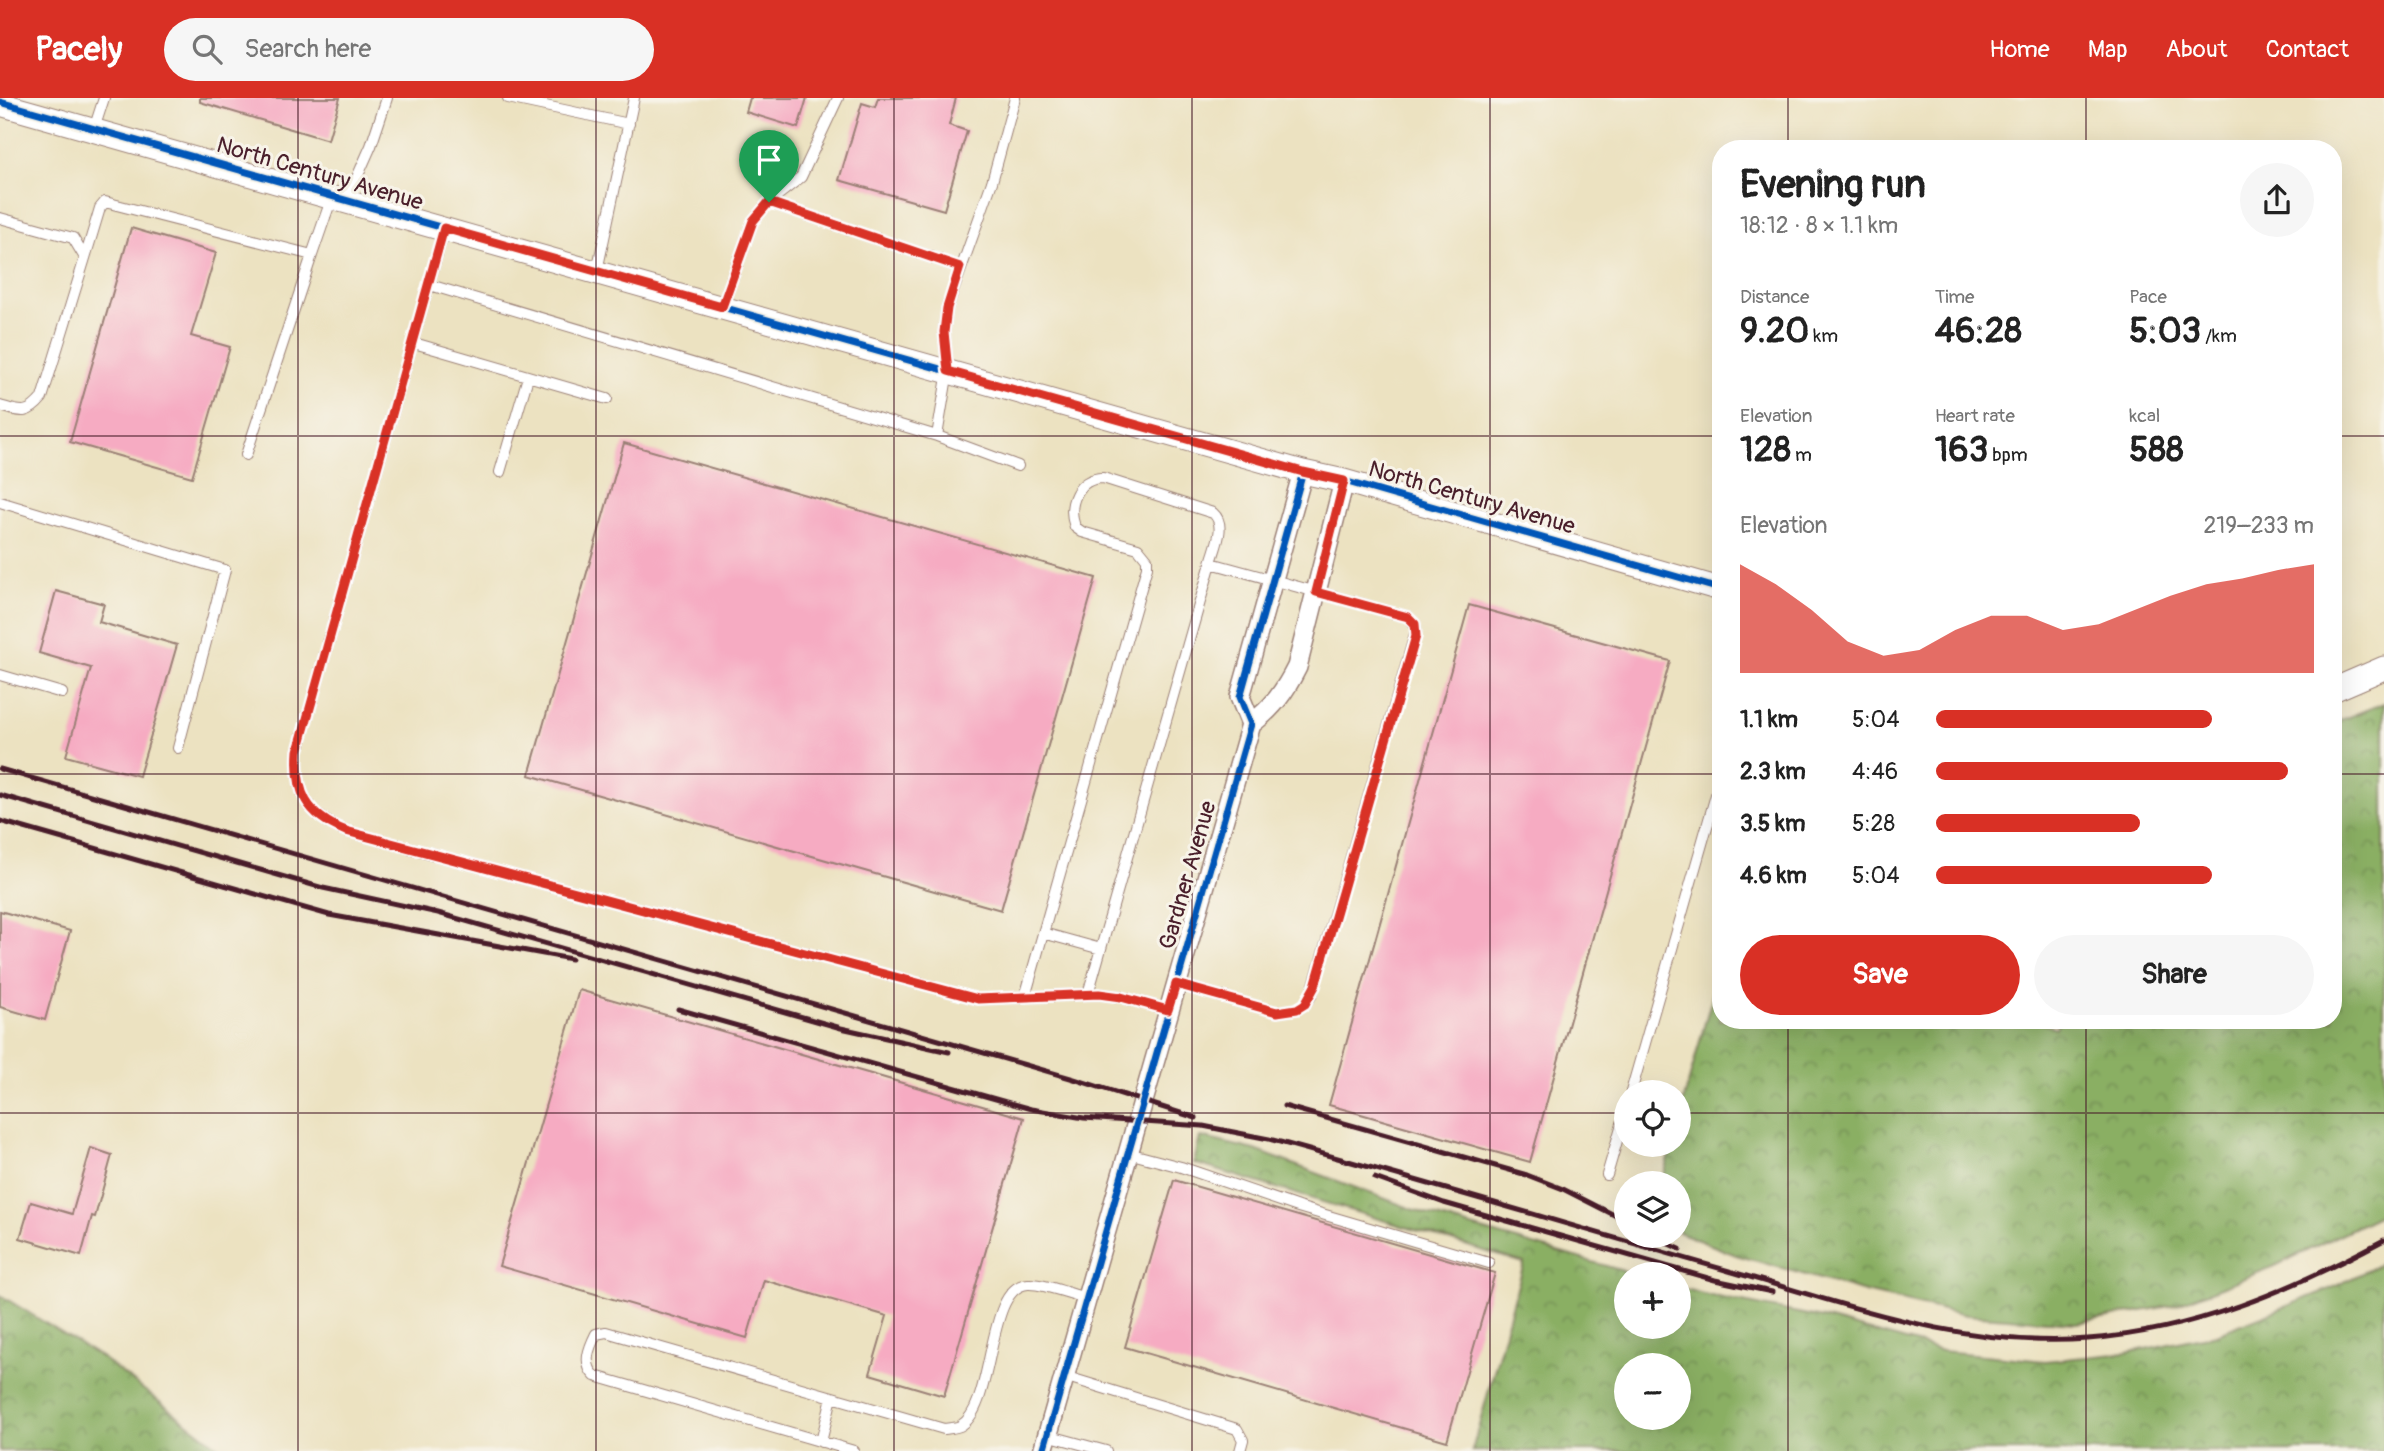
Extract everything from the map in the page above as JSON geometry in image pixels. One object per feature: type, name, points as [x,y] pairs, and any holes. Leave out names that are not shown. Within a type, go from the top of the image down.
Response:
[{"type":"street","name":"North Century Avenue","points":[[0,102],[1712,587]]},
{"type":"street","points":[[1303,472],[1240,697],[1251,723],[1266,713],[1285,692],[1297,667],[1344,481]]},
{"type":"street","points":[[2342,686],[2384,668]]},
{"type":"street","name":"Gardner Avenue","points":[[1045,1443],[1251,723]]},
{"type":"lane","points":[[94,129],[104,98]]},
{"type":"lane","points":[[246,455],[312,255],[340,198],[371,146],[387,98]]},
{"type":"lane","points":[[508,98],[629,124]]},
{"type":"lane","points":[[597,271],[634,98]]},
{"type":"lane","points":[[722,307],[753,221],[769,202],[801,177],[838,98]]},
{"type":"lane","points":[[937,436],[948,371],[944,332],[947,308],[960,267],[980,220],[1015,98]]},
{"type":"lane","points":[[0,407],[22,412],[33,409],[42,398],[100,208],[105,202],[312,255]]},
{"type":"lane","points":[[769,202],[960,267]]},
{"type":"lane","points":[[0,218],[73,238],[85,258]]},
{"type":"lane","points":[[444,228],[298,751],[299,787],[318,816],[346,831],[978,999],[1088,994],[1121,997],[1168,1010]]},
{"type":"lane","points":[[430,285],[937,436],[1018,466]]},
{"type":"lane","points":[[414,343],[607,399]]},
{"type":"lane","points":[[500,472],[528,377]]},
{"type":"lane","points":[[1025,997],[1147,567],[1147,559],[1138,548],[1083,532],[1075,527],[1072,509],[1077,492],[1084,482],[1103,478],[1213,513],[1219,518],[1221,526],[1088,994]]},
{"type":"lane","points":[[0,502],[225,570],[178,748]]},
{"type":"lane","points":[[1176,984],[1277,1012],[1297,1009],[1305,1004],[1315,986],[1416,636],[1415,624],[1408,617],[1211,563]]},
{"type":"lane","points":[[0,675],[62,693]]},
{"type":"lane","points":[[1634,1080],[1712,809]]},
{"type":"lane","points":[[1043,933],[1101,949]]},
{"type":"lane","points":[[1607,1175],[1614,1151]]},
{"type":"lane","points":[[1127,1153],[1489,1263]]},
{"type":"lane","points":[[854,1451],[595,1376],[590,1372],[587,1357],[596,1334],[606,1332],[944,1429],[960,1426],[976,1408],[1002,1307],[1014,1290],[1029,1284],[1086,1298]]},
{"type":"lane","points":[[1064,1376],[1237,1429],[1244,1440],[1240,1451]]},
{"type":"lane","points":[[821,1441],[832,1397]]},
{"type":"lane","points":[[1045,1443],[1106,1451]]},
{"type":"green space","points":[[2384,703],[2384,1213],[2275,1266],[2175,1305],[2076,1323],[1966,1315],[1865,1292],[1736,1255],[1691,1237],[1691,1171],[1664,1171],[1669,1157],[1691,1157],[1689,1080],[1712,997],[1712,1029],[2342,1029],[2342,719]]},
{"type":"green space","points":[[1200,1137],[1255,1150],[1423,1213],[1614,1268],[1614,1339],[1691,1339],[1691,1291],[1823,1318],[1942,1351],[2045,1361],[2126,1353],[2217,1334],[2332,1288],[2384,1262],[2384,1451],[1472,1451],[1524,1263],[1194,1163]]},
{"type":"green space","points":[[0,1295],[102,1358],[224,1451],[0,1451]]},
{"type":"building","points":[[200,98],[340,98],[328,140],[200,102]]},
{"type":"building","points":[[750,98],[807,98],[798,128],[746,112]]},
{"type":"building","points":[[878,98],[956,98],[949,125],[967,131],[944,210],[839,180],[862,103],[875,107]]},
{"type":"building","points":[[131,228],[216,253],[191,336],[230,347],[192,477],[70,442]]},
{"type":"building","points":[[624,443],[1096,578],[1001,910],[529,775]]},
{"type":"building","points":[[56,591],[104,604],[99,622],[177,645],[139,776],[66,756],[91,668],[39,653]]},
{"type":"building","points":[[1469,605],[1670,661],[1530,1162],[1329,1105]]},
{"type":"building","points":[[0,911],[70,931],[45,1020],[0,1007]]},
{"type":"building","points":[[579,990],[1024,1118],[944,1396],[870,1374],[887,1316],[764,1280],[747,1338],[499,1266]]},
{"type":"building","points":[[91,1148],[112,1155],[81,1256],[20,1238],[31,1202],[72,1214]]},
{"type":"building","points":[[1174,1180],[1495,1273],[1447,1441],[1125,1347]]},
{"type":"railway","points":[[0,769],[1074,1079],[1196,1118]]},
{"type":"railway","points":[[0,795],[323,888],[438,913],[841,1028],[949,1052]]},
{"type":"railway","points":[[0,821],[329,915],[571,959]]},
{"type":"railway","points":[[678,1009],[1031,1109],[1084,1118],[1203,1126],[1269,1139],[1861,1310],[1951,1331],[2042,1340],[2088,1339],[2166,1327],[2204,1317],[2277,1291],[2384,1240]]},
{"type":"railway","points":[[1284,1106],[1527,1175],[1563,1189],[1614,1215]]},
{"type":"railway","points":[[1375,1178],[1444,1203],[1715,1280],[1772,1292]]},
{"type":"cycle path","points":[[0,102],[1712,587]]},
{"type":"cycle path","points":[[1043,1451],[1251,724],[1240,697],[1303,472]]},
{"type":"route","points":[[769,202],[960,267],[947,308],[944,332],[948,371],[1303,472],[1344,481],[1316,592],[1408,617],[1415,624],[1416,636],[1315,986],[1305,1004],[1287,1012],[1277,1012],[1176,984],[1168,1010],[1099,994],[978,999],[346,831],[318,816],[307,803],[299,787],[298,751],[444,228],[722,307],[753,221],[769,202]]}]
